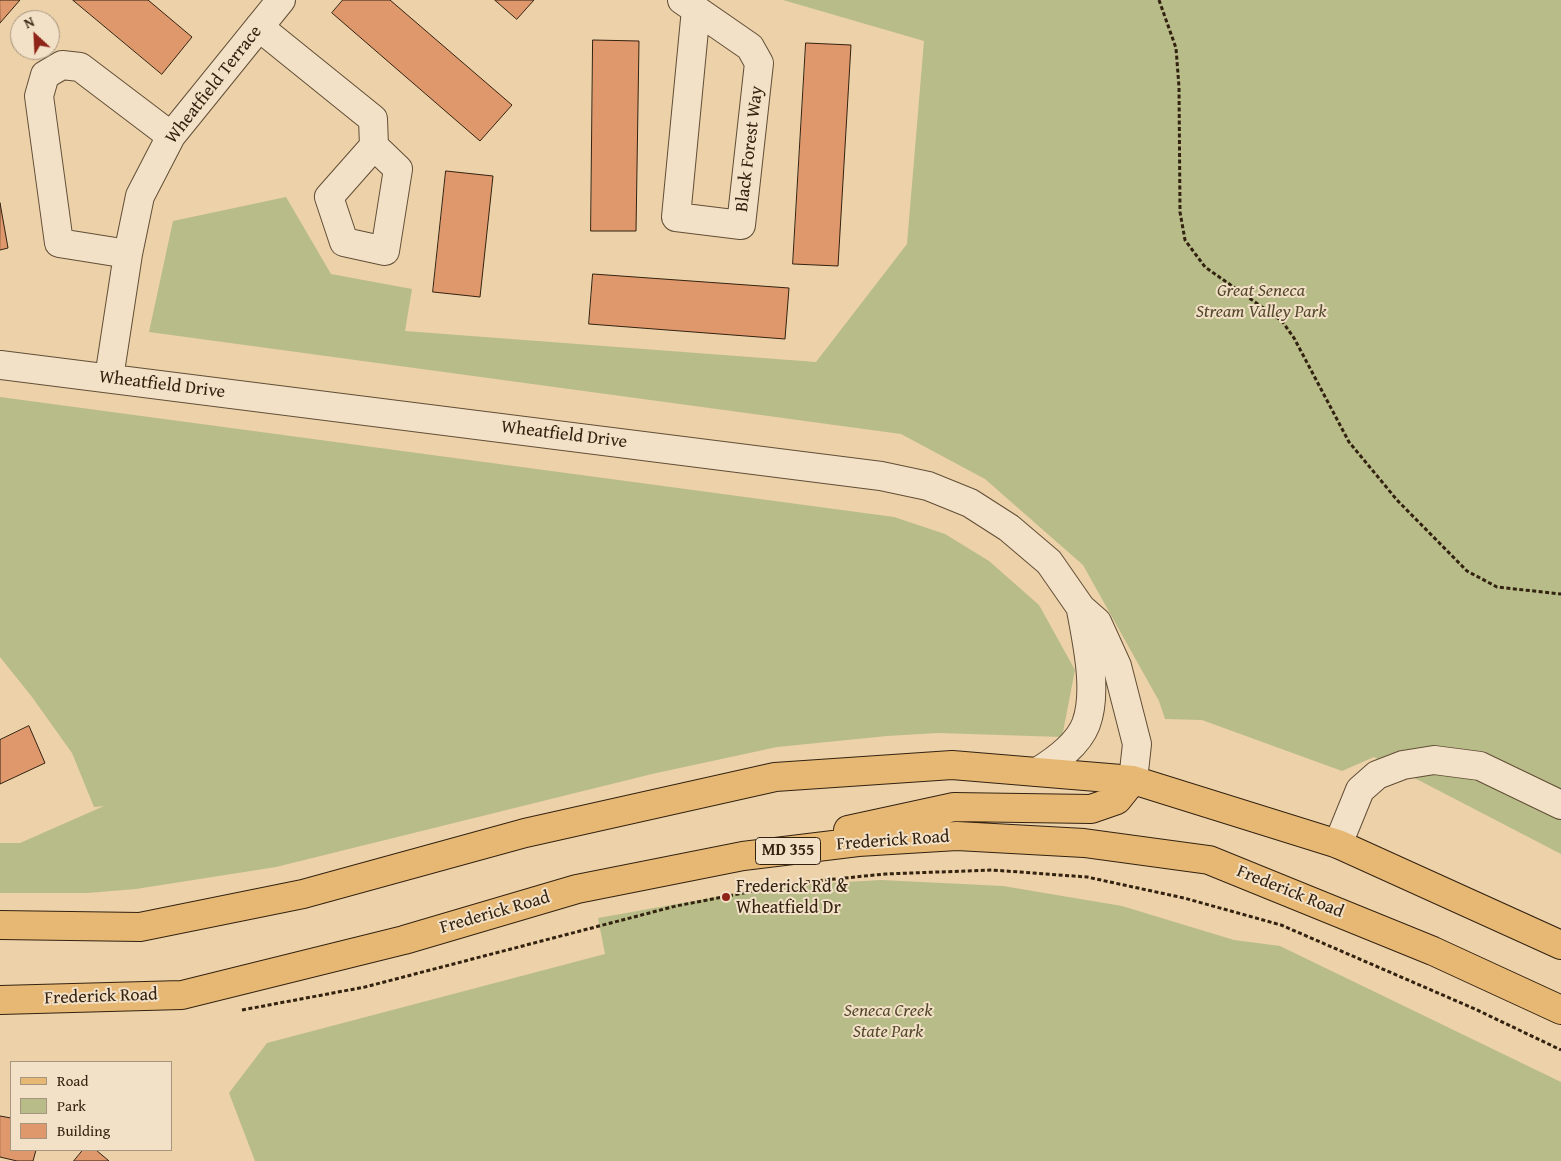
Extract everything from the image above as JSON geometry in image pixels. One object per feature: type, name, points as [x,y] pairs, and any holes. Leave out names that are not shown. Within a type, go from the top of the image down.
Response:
[{"type":"main road","points":[[0,925],[140,927],[303,894],[525,833],[774,777],[952,765],[1133,780],[1338,844],[1561,945]]},
{"type":"main road","points":[[743,856],[887,820],[954,807],[1091,809],[1117,800],[1133,780]]},
{"type":"main road","name":"Frederick Road","points":[[0,1000],[182,995],[404,940],[577,889],[743,856],[858,842],[956,836],[1084,843],[1209,860],[1433,951],[1561,1010]]},
{"type":"street","name":"Wheatfield Terrace","points":[[110,378],[128,254],[140,196],[171,136],[281,0]]},
{"type":"street","name":"Black Forest Way","points":[[689,5],[750,47],[760,63],[741,225],[676,218],[689,5]]},
{"type":"street","points":[[259,27],[373,119],[374,146]]},
{"type":"street","points":[[128,254],[59,243],[39,96],[45,74],[62,65],[80,68],[171,136]]},
{"type":"street","name":"Wheatfield Drive","points":[[0,365],[871,475],[928,486],[970,503],[1009,528],[1049,562],[1081,608],[1097,622],[1120,674],[1136,744],[1133,780]]},
{"type":"street","name":"Wheatfield Drive","points":[[1037,772],[1059,758],[1086,724],[1090,697],[1090,675],[1081,608]]},
{"type":"street","points":[[1338,844],[1360,790],[1377,775],[1403,765],[1434,760],[1480,766],[1561,805]]},
{"type":"path","points":[[1159,0],[1176,48],[1179,87],[1180,212],[1185,240],[1205,267],[1282,321],[1294,338],[1349,442],[1397,500],[1467,571],[1496,587],[1561,594]]},
{"type":"path","points":[[237,1011],[365,987],[676,906],[758,890],[885,874],[992,870],[1087,877],[1184,898],[1281,926],[1430,989],[1561,1050]]},
{"type":"green space","name":"Great Seneca Stream Valley Park","points":[[783,0],[1561,0],[1561,854],[1374,757],[1342,771],[1202,720],[1165,719],[1159,701],[1083,565],[985,479],[901,434],[149,332],[173,221],[286,197],[331,274],[412,289],[405,331],[816,362],[907,244],[924,41]]},
{"type":"green space","points":[[0,397],[894,517],[945,534],[989,561],[1039,605],[1075,670],[1062,737],[938,733],[777,747],[652,774],[276,867],[136,889],[87,893],[0,893],[0,843],[20,843],[104,806],[94,807],[72,753],[32,697],[0,657]]},
{"type":"green space","name":"Seneca Creek State Park","points":[[881,880],[1003,886],[1122,906],[1234,940],[1280,946],[1561,1082],[1561,1161],[255,1161],[229,1093],[267,1043],[605,954],[598,918],[750,891],[812,884]]},
{"type":"building","points":[[0,0],[20,0],[10,10],[0,23]]},
{"type":"building","points":[[73,0],[148,0],[192,37],[162,74]]},
{"type":"building","points":[[343,0],[390,0],[512,105],[480,141],[332,13]]},
{"type":"building","points":[[495,0],[534,0],[517,19]]},
{"type":"building","points":[[593,40],[639,41],[636,231],[591,231]]},
{"type":"building","points":[[806,43],[851,45],[838,266],[793,264]]},
{"type":"building","points":[[446,171],[493,176],[480,297],[433,292]]},
{"type":"building","points":[[0,203],[8,248],[0,250]]},
{"type":"building","points":[[593,274],[789,288],[785,339],[589,324]]},
{"type":"building","points":[[29,726],[45,763],[0,784],[0,740]]},
{"type":"building","points":[[0,1116],[10,1118],[10,1151],[36,1151],[33,1161],[17,1161],[0,1157]]},
{"type":"building","points":[[82,1151],[97,1151],[109,1161],[74,1161]]},
{"type":"place","name":"Frederick Rd & Wheatfield Dr","points":[[726,897]]}]
